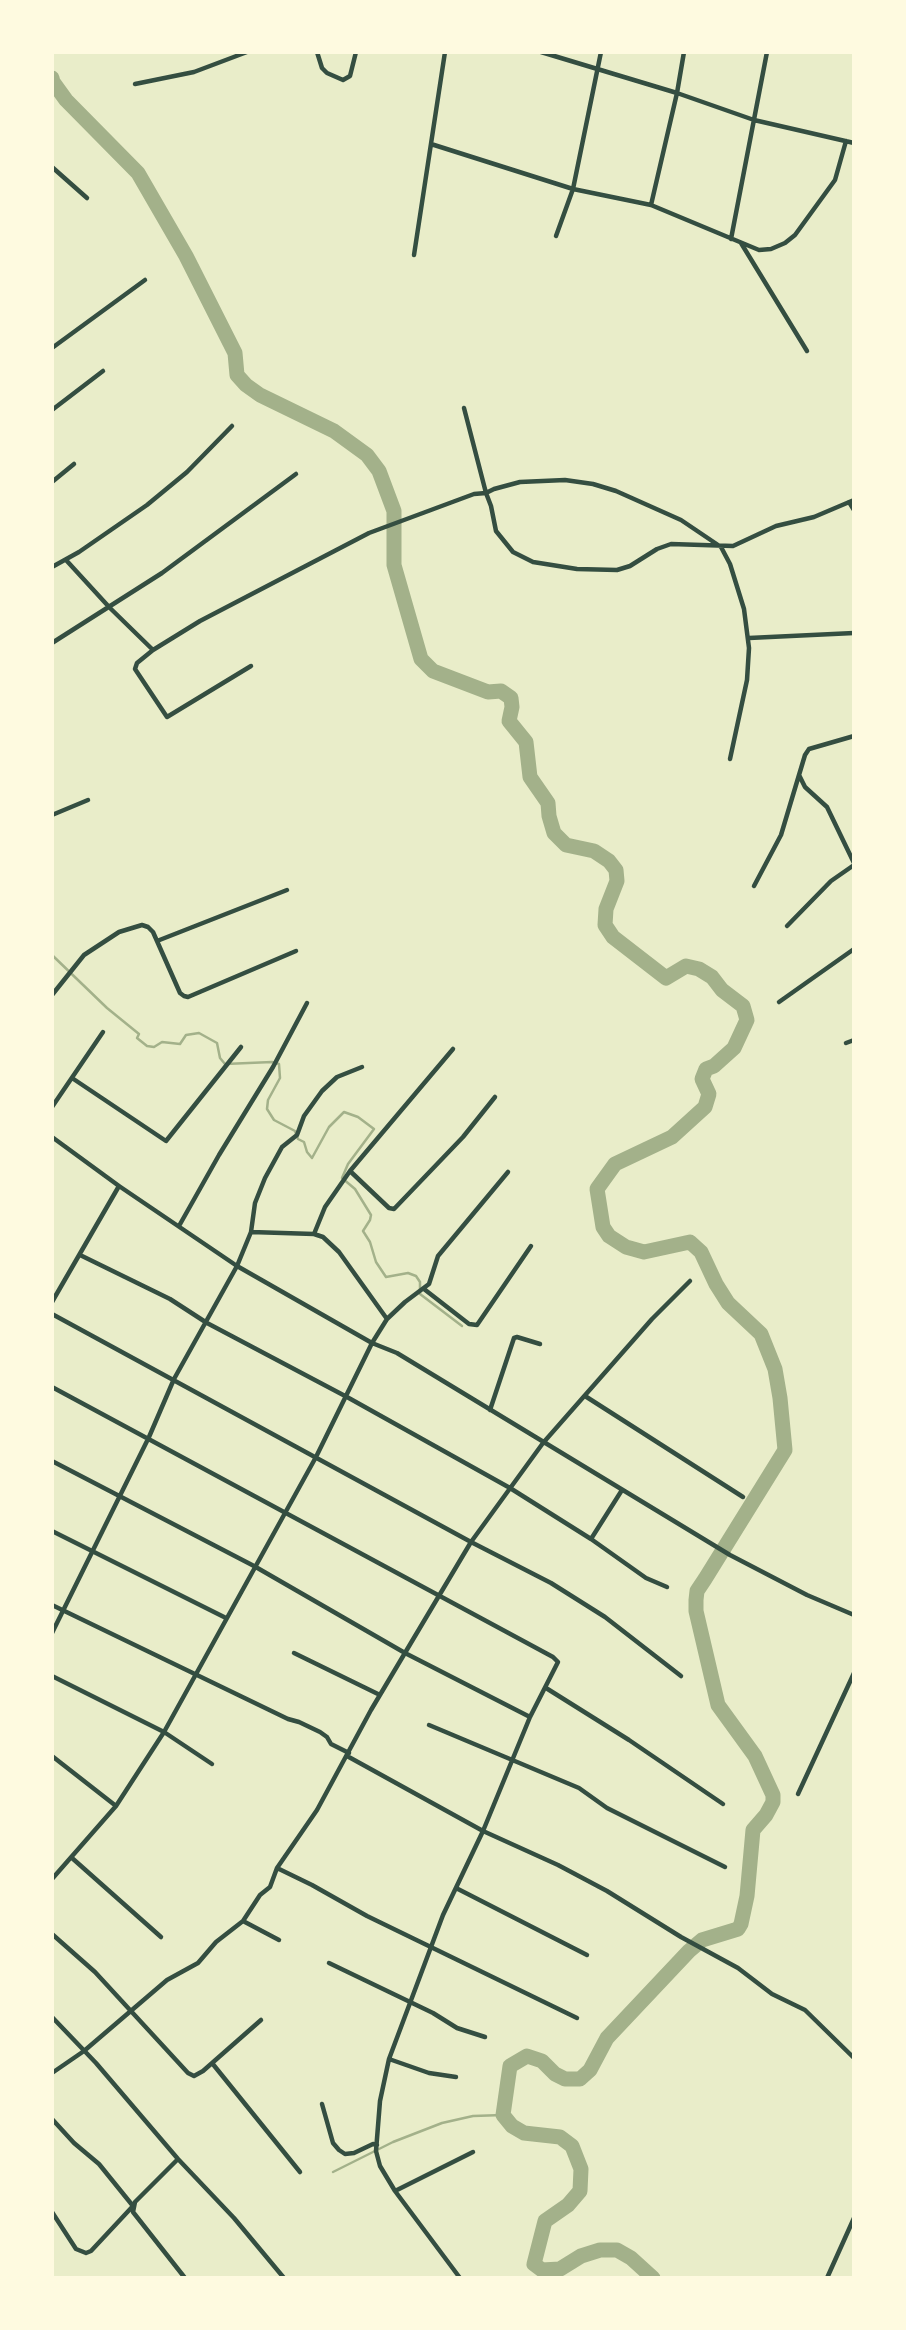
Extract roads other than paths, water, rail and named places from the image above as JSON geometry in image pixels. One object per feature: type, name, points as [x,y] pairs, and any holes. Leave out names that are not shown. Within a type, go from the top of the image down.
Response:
[{"type":"street","points":[[135,84],[194,72],[247,52]]},
{"type":"street","points":[[317,52],[322,68],[327,73],[344,80],[350,76],[356,52]]},
{"type":"street","points":[[414,255],[445,52]]},
{"type":"street","points":[[541,52],[677,93],[754,120],[854,142]]},
{"type":"street","points":[[556,236],[573,189],[601,52]]},
{"type":"street","points":[[651,205],[677,93],[684,52]]},
{"type":"street","points":[[731,239],[767,52]]},
{"type":"street","points":[[431,144],[573,189],[651,205],[759,250],[785,243],[795,235],[835,180],[846,141]]},
{"type":"street","points":[[52,167],[87,198]]},
{"type":"street","points":[[52,176],[57,171]]},
{"type":"street","points":[[740,242],[807,350]]},
{"type":"street","points":[[52,348],[144,280]]},
{"type":"street","points":[[52,410],[103,371]]},
{"type":"street","points":[[464,408],[496,531],[513,552],[533,562],[577,569],[612,570],[630,566],[657,549],[671,544],[733,546],[776,526],[814,517],[851,501],[854,510]]},
{"type":"street","points":[[52,567],[66,560],[147,505],[187,472],[232,426]]},
{"type":"street","points":[[52,482],[74,464]]},
{"type":"street","points":[[52,644],[162,573],[296,474]]},
{"type":"street","points":[[251,666],[167,717],[135,669],[137,664],[153,650],[229,604],[346,543],[388,526],[474,494],[486,493],[504,486],[539,480],[565,480],[593,484],[616,491],[681,520],[721,547],[738,588],[749,638],[747,680],[730,759]]},
{"type":"street","points":[[66,560],[110,608],[153,650]]},
{"type":"street","points":[[749,638],[854,633]]},
{"type":"street","points":[[754,886],[781,835],[809,749],[854,736]]},
{"type":"street","points":[[787,926],[831,881],[854,864],[827,807],[805,787],[799,775]]},
{"type":"street","points":[[52,815],[88,800]]},
{"type":"street","points":[[157,941],[287,890]]},
{"type":"street","points":[[52,995],[84,955],[118,932],[142,925],[148,927],[153,932],[180,993],[188,997],[296,951]]},
{"type":"street","points":[[779,1002],[854,949]]},
{"type":"street","points":[[179,1226],[219,1155],[273,1067],[307,1003]]},
{"type":"street","points":[[52,1107],[103,1032]]},
{"type":"street","points":[[846,1043],[854,1040]]},
{"type":"street","points":[[72,1078],[166,1141],[241,1046]]},
{"type":"street","points":[[314,1234],[325,1207],[350,1171],[453,1049]]},
{"type":"street","points":[[52,1633],[149,1437],[174,1379],[207,1324],[237,1266],[251,1232],[255,1203],[265,1178],[282,1147],[297,1134],[304,1116],[322,1091],[337,1077],[362,1067]]},
{"type":"street","points":[[350,1171],[389,1208],[394,1209],[463,1137],[495,1097]]},
{"type":"street","points":[[52,1137],[119,1186],[237,1266],[372,1343],[398,1353],[543,1443],[730,1555],[807,1595],[854,1616]]},
{"type":"street","points":[[52,1879],[116,1806],[164,1732],[254,1566],[316,1457],[372,1343],[387,1319],[405,1302],[424,1289],[432,1280],[433,1267],[438,1256],[508,1172]]},
{"type":"street","points":[[52,1302],[119,1186]]},
{"type":"street","points":[[251,1232],[314,1234],[323,1237],[339,1252],[387,1319]]},
{"type":"street","points":[[424,1289],[469,1324],[477,1324],[531,1246]]},
{"type":"street","points":[[80,1255],[170,1299],[207,1324],[347,1397],[510,1488],[591,1539],[646,1578],[667,1587]]},
{"type":"street","points":[[52,2073],[84,2051],[167,1980],[198,1963],[216,1942],[243,1921],[260,1895],[270,1887],[277,1868],[317,1810],[380,1695],[471,1542],[543,1443],[652,1319],[690,1281]]},
{"type":"street","points":[[52,1314],[471,1542],[551,1583],[595,1611],[681,1676]]},
{"type":"street","points":[[490,1410],[514,1338],[517,1336],[540,1344]]},
{"type":"street","points":[[52,1387],[149,1437],[285,1513],[553,1656],[558,1662],[530,1717],[483,1830],[430,1948],[389,2059],[380,2101],[376,2156],[395,2191],[460,2278]]},
{"type":"street","points":[[585,1396],[742,1497]]},
{"type":"street","points":[[52,1461],[254,1566],[405,1653],[530,1717]]},
{"type":"street","points":[[591,1539],[622,1490]]},
{"type":"street","points":[[52,1531],[226,1618]]},
{"type":"street","points":[[52,1605],[288,1719],[320,1732],[332,1744],[348,1755],[483,1830],[558,1865],[607,1891],[681,1938],[738,1968],[781,2000],[798,2005],[854,2058]]},
{"type":"street","points":[[294,1653],[380,1695]]},
{"type":"street","points":[[798,1794],[854,1673]]},
{"type":"street","points":[[52,1676],[164,1732],[212,1764]]},
{"type":"street","points":[[546,1688],[629,1740],[723,1804]]},
{"type":"street","points":[[429,1725],[579,1788],[607,1808],[725,1867]]},
{"type":"street","points":[[52,1756],[116,1806]]},
{"type":"street","points":[[72,1858],[161,1937]]},
{"type":"street","points":[[277,1868],[312,1884],[367,1916],[430,1948],[577,2018]]},
{"type":"street","points":[[456,1888],[587,1956]]},
{"type":"street","points":[[243,1921],[279,1940]]},
{"type":"street","points":[[52,1934],[94,1972],[188,2073],[194,2076],[212,2063],[261,2020]]},
{"type":"street","points":[[328,1963],[433,2013],[457,2028],[485,2037]]},
{"type":"street","points":[[52,2017],[178,2159],[234,2218],[284,2278]]},
{"type":"street","points":[[389,2059],[429,2073],[456,2077]]},
{"type":"street","points":[[212,2063],[300,2172]]},
{"type":"street","points":[[322,2104],[333,2143],[339,2150],[345,2154],[354,2153],[373,2144],[377,2145]]},
{"type":"street","points":[[52,2119],[68,2137],[99,2164],[133,2206],[133,2212],[137,2218],[185,2278]]},
{"type":"street","points":[[395,2191],[473,2152]]},
{"type":"street","points":[[52,2212],[76,2249],[86,2253],[91,2251],[178,2159]]},
{"type":"street","points":[[827,2278],[853,2222]]},
{"type":"waterway","points":[[52,78],[66,100],[138,173],[186,256],[235,353],[237,375],[246,385],[260,395],[334,431],[367,455],[379,471],[394,511],[394,565],[421,659],[433,671],[488,692],[501,691],[511,698],[512,707],[509,721],[526,742],[530,777],[548,803],[549,816],[554,833],[566,845],[594,851],[609,861],[616,870],[617,881],[606,909],[605,925],[613,937],[666,978],[686,966],[699,969],[712,977],[722,990],[743,1006],[747,1020],[734,1048],[714,1066],[706,1069],[702,1079],[709,1094],[705,1107],[672,1137],[615,1164],[597,1189],[603,1227],[609,1236],[626,1247],[644,1252],[690,1242],[701,1252],[716,1284],[728,1303],[761,1334],[775,1369],[785,1450],[697,1591],[696,1600],[696,1611],[718,1705],[755,1756],[773,1795],[773,1802],[766,1815],[753,1830],[747,1896],[741,1924],[738,1929],[702,1940],[689,1951],[607,2038],[590,2070],[580,2079],[565,2079],[555,2074],[542,2061],[527,2056],[510,2066],[503,2115],[512,2126],[524,2133],[560,2137],[572,2146],[581,2169],[580,2191],[568,2205],[545,2221],[534,2264],[542,2270],[560,2269],[581,2256],[600,2250],[617,2250],[631,2258],[653,2278]]},
{"type":"waterway","points":[[52,955],[107,1008],[139,1034],[137,1038],[147,1046],[154,1047],[162,1042],[180,1044],[186,1035],[199,1033],[217,1043],[220,1058],[225,1064],[272,1062],[279,1064],[280,1078],[268,1100],[267,1109],[274,1120],[295,1131],[298,1139],[304,1142],[307,1152],[312,1158],[329,1127],[344,1112],[358,1117],[374,1129],[348,1164],[342,1178],[355,1189],[371,1215],[363,1231],[370,1242],[376,1262],[386,1277],[408,1273],[416,1276],[420,1282],[420,1294],[462,1326]]},
{"type":"waterway","points":[[333,2172],[393,2142],[442,2123],[473,2116],[503,2115]]}]
